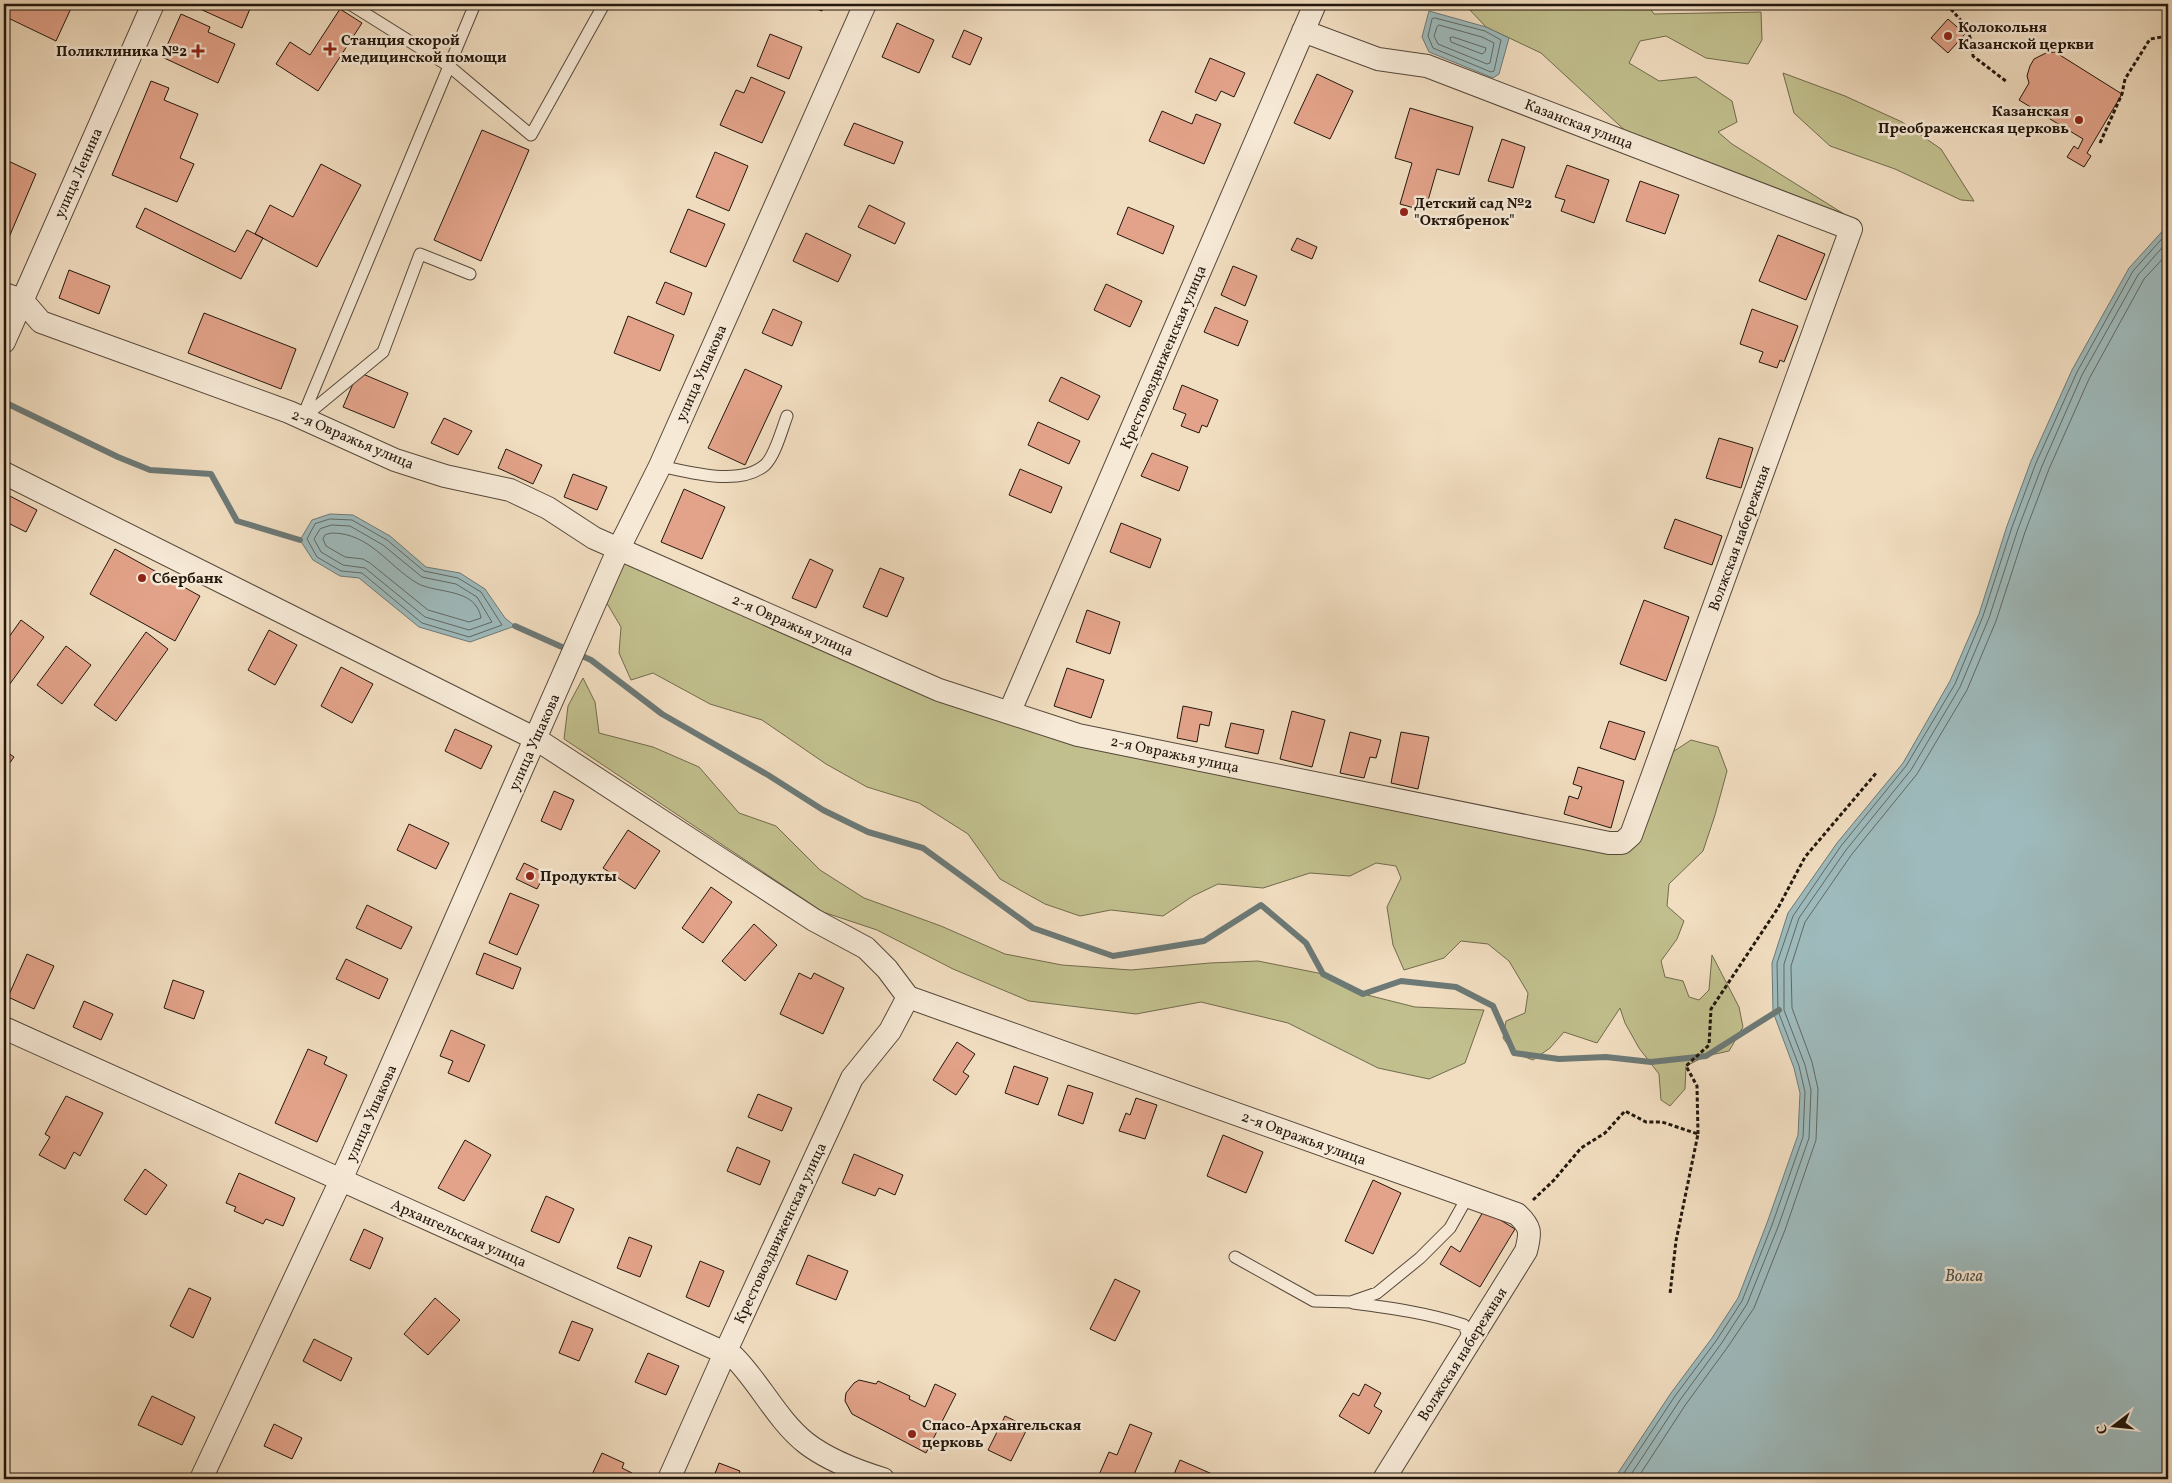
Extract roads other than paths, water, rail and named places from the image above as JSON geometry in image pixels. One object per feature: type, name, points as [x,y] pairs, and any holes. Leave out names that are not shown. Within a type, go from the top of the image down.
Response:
[{"type":"street","name":"улица Ленина","points":[[4,342],[13,297],[153,4]]},
{"type":"street","name":"улица Ушакова","points":[[201,1479],[341,1180],[619,548],[660,466],[865,4]]},
{"type":"street","name":"Крестовоздвиженская улица","points":[[1010,711],[1316,4]]},
{"type":"street","name":"Казанская улица","points":[[1303,32],[1378,60],[1427,66],[1851,229]]},
{"type":"street","name":"Волжская набережная","points":[[1622,843],[1631,835],[1851,229]]},
{"type":"street","name":"2-я Овражья улица","points":[[13,297],[41,322],[302,418],[395,460],[445,476],[510,490],[548,508],[594,538],[939,690],[1010,711],[1078,735],[1599,841],[1622,843]]},
{"type":"street","points":[[4,473],[536,739],[814,920],[866,948],[887,968],[908,997]]},
{"type":"street","name":"2-я Овражья улица","points":[[908,997],[1468,1196],[1523,1219]]},
{"type":"street","name":"Крестовоздвиженская улица","points":[[669,1479],[852,1078],[890,1031],[908,997]]},
{"type":"street","name":"Архангельская улица","points":[[4,1028],[734,1357],[744,1367],[776,1410],[806,1443],[844,1465],[883,1479]]},
{"type":"street","name":"Волжская набережная","points":[[1384,1479],[1526,1251],[1530,1237],[1523,1219]]},
{"type":"lane","points":[[350,4],[449,66],[531,135],[603,4]]},
{"type":"lane","points":[[302,418],[475,4]]},
{"type":"lane","points":[[302,418],[383,352],[420,254],[470,274]]},
{"type":"lane","points":[[660,466],[716,476],[739,476],[753,472],[765,464],[775,447],[787,416]]},
{"type":"lane","points":[[1351,1302],[1377,1293],[1420,1258],[1450,1228],[1468,1196]]},
{"type":"lane","points":[[1235,1257],[1314,1301],[1351,1302],[1393,1308],[1448,1320],[1464,1325],[1470,1341]]},
{"type":"water","points":[[1429,11],[1486,27],[1509,38],[1499,74],[1493,78],[1429,52],[1422,37]]},
{"type":"water","name":"Волга","points":[[2168,225],[2168,1479],[1614,1479],[1671,1393],[1712,1338],[1738,1298],[1798,1135],[1800,1093],[1794,1068],[1773,1012],[1772,963],[1788,913],[1837,843],[1903,763],[1950,681],[1979,614],[2007,526],[2031,461],[2072,370],[2129,268]]},
{"type":"water","points":[[330,514],[353,515],[390,536],[426,567],[460,573],[485,589],[505,618],[515,626],[470,642],[419,627],[359,578],[340,576],[313,560],[300,540],[312,520]]},
{"type":"waterway","points":[[4,402],[118,457],[150,470],[211,474],[237,521],[300,540]]},
{"type":"waterway","points":[[515,626],[591,660],[662,714],[768,775],[823,810],[868,832],[923,848],[1033,928],[1113,956],[1204,941],[1261,905],[1306,943],[1323,974],[1363,994],[1401,981],[1456,987],[1493,1006],[1514,1053],[1559,1059],[1606,1057],[1651,1062],[1706,1056],[1779,1010]]},
{"type":"place","name":"Колокольня Казанской церкви","points":[[1948,36]]},
{"type":"place","name":"Станция скорой медицинской помощи","points":[[330,49]]},
{"type":"place","name":"Поликлиника №2","points":[[198,51]]},
{"type":"place","name":"Казанская Преображенская церковь","points":[[2079,120]]},
{"type":"place","name":"Детский сад №2 \"Октябренок\"","points":[[1404,212]]},
{"type":"place","name":"Сбербанк","points":[[142,578]]},
{"type":"place","name":"Продукты","points":[[530,876]]},
{"type":"place","name":"Спасо-Архангельская церковь","points":[[912,1434]]}]
